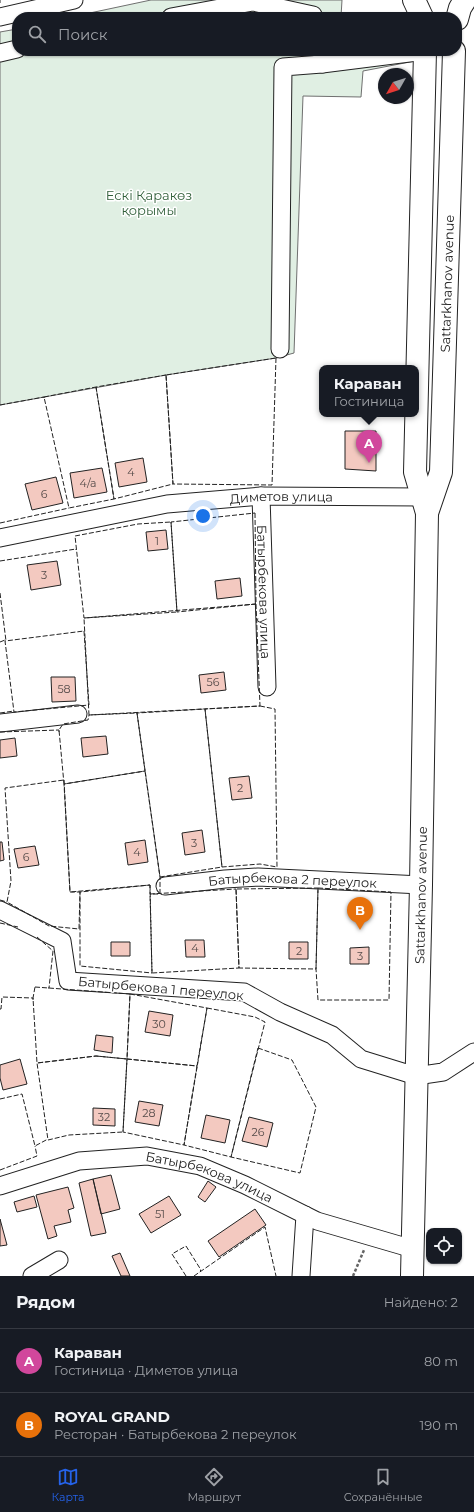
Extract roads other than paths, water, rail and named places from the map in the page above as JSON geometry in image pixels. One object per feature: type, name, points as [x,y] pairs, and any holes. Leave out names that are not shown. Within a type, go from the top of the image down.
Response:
[{"type":"main road","points":[[414,0],[420,12]]},
{"type":"main road","points":[[459,12],[466,0]]},
{"type":"main road","name":"Sattarkhanov avenue","points":[[418,365],[425,56]]},
{"type":"main road","name":"Sattarkhanov avenue","points":[[425,505],[441,472],[454,56]]},
{"type":"main road","name":"Sattarkhanov avenue","points":[[414,1275],[413,1249],[416,1076],[421,884],[425,505],[415,472],[416,417]]},
{"type":"street","points":[[0,17],[20,6],[74,0]]},
{"type":"street","points":[[198,12],[253,2],[299,12]]},
{"type":"street","points":[[0,53],[12,51]]},
{"type":"street","points":[[280,349],[283,67],[322,58],[351,56]]},
{"type":"street","name":"Диметов улица","points":[[0,538],[167,504],[261,496],[425,505]]},
{"type":"street","name":"Батырбекова улица","points":[[261,496],[267,687]]},
{"type":"street","points":[[0,723],[78,714]]},
{"type":"street","name":"Батырбекова 2 переулок","points":[[165,886],[258,877],[421,884]]},
{"type":"street","name":"Батырбекова 1 переулок","points":[[0,910],[62,941],[68,981],[244,992],[280,1012],[332,1035],[361,1058],[416,1076]]},
{"type":"street","points":[[416,1076],[442,1072],[474,1052]]},
{"type":"street","name":"Батырбекова улица","points":[[0,1186],[79,1161],[147,1156],[200,1166],[245,1185],[328,1224],[413,1249]]},
{"type":"street","points":[[301,1276],[305,1214]]},
{"type":"street","points":[[32,1276],[59,1260]]},
{"type":"place","name":"Караван","points":[[369,463]]},
{"type":"place","name":"ROYAL GRAND","points":[[360,930]]},
{"type":"park label","name":"Ескі Қаракөз қорымы","points":[[149,202]]}]
